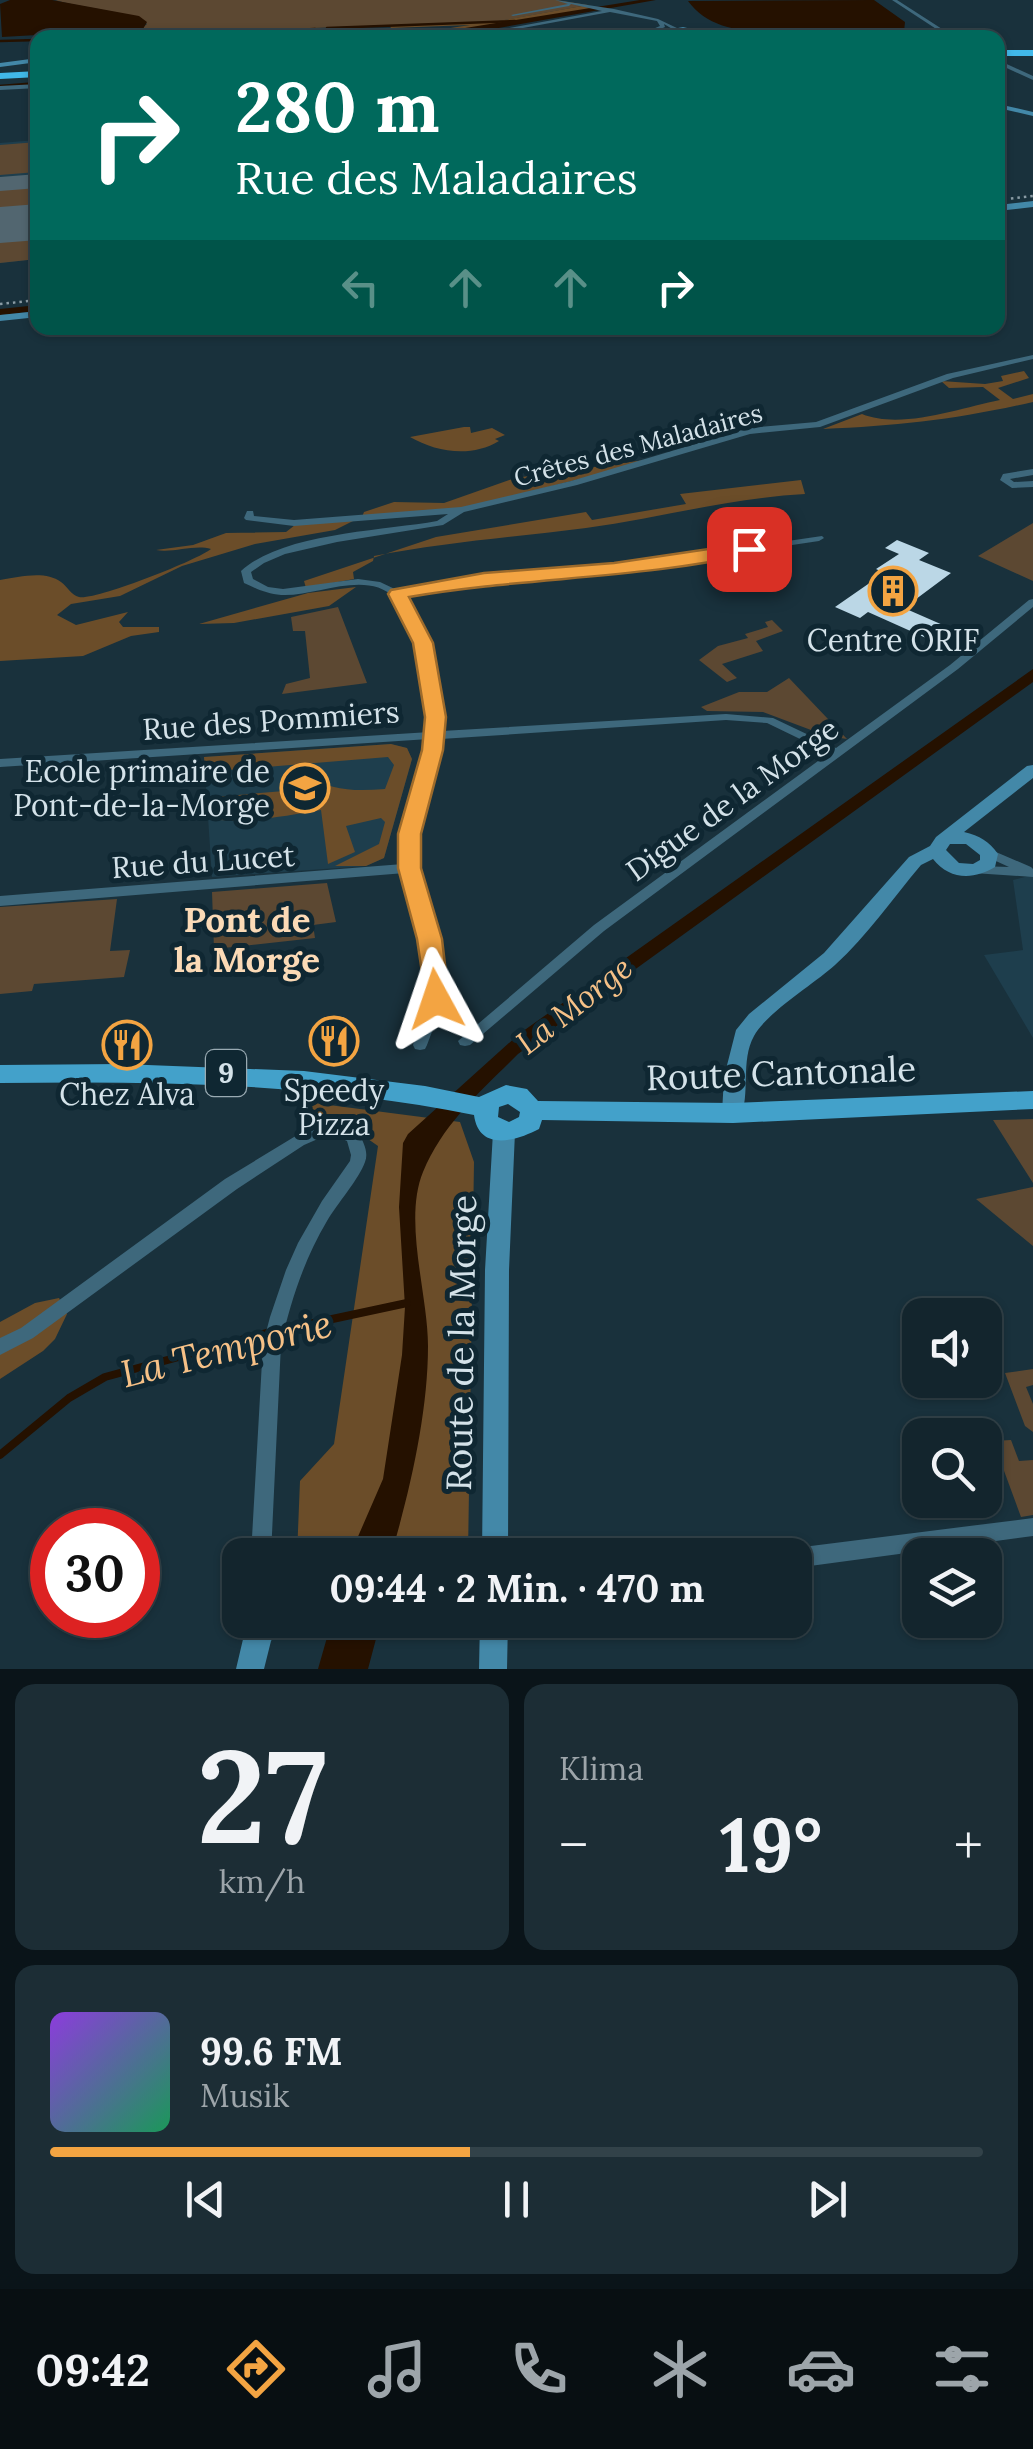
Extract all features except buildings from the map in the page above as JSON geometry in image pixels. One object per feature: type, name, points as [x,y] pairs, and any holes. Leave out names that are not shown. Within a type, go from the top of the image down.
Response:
[{"type":"highway","points":[[0,77],[30,75]]},
{"type":"highway","points":[[0,77],[30,75]]},
{"type":"main road","name":"9","points":[[0,1074],[239,1074],[332,1082],[480,1106]]},
{"type":"main road","points":[[513,1094],[525,1100],[532,1110],[525,1126],[504,1132],[485,1120],[480,1106],[493,1098],[513,1094]]},
{"type":"main road","name":"Route Cantonale","points":[[532,1110],[733,1113],[1033,1100]]},
{"type":"street","points":[[557,0],[658,20],[673,30]]},
{"type":"street","points":[[894,0],[941,30]]},
{"type":"street","points":[[513,15],[569,3]]},
{"type":"street","points":[[501,30],[612,10]]},
{"type":"street","points":[[654,30],[663,26],[658,20]]},
{"type":"street","points":[[0,65],[30,61]]},
{"type":"street","points":[[1005,61],[1033,78]]},
{"type":"street","points":[[0,88],[30,86]]},
{"type":"street","points":[[1005,108],[1033,114]]},
{"type":"street","points":[[1005,207],[1033,204]]},
{"type":"street","points":[[0,318],[30,315]]},
{"type":"street","name":"Crêtes des Maladaires","points":[[250,514],[249,518],[294,523],[461,510],[574,484],[749,432],[817,425],[950,376],[1033,357]]},
{"type":"street","points":[[1033,472],[1005,480],[1012,485],[1033,484]]},
{"type":"street","points":[[420,1044],[436,999],[430,939],[410,868],[410,834],[436,735],[432,678],[423,643],[398,594],[377,583],[358,581],[271,593],[248,581],[246,571],[254,562],[283,551],[440,524],[461,510]]},
{"type":"street","points":[[398,594],[484,579],[614,569],[819,538]]},
{"type":"street","name":"Digue de la Morge","points":[[465,1042],[600,928],[1033,602]]},
{"type":"street","name":"Rue des Pommiers","points":[[0,763],[750,716],[787,726],[837,753]]},
{"type":"street","points":[[733,1113],[734,1077],[744,1035],[756,1019],[842,946],[915,861],[943,844],[1033,770]]},
{"type":"street","points":[[978,816],[989,863],[978,870]]},
{"type":"street","points":[[943,844],[964,837],[1033,872]]},
{"type":"street","points":[[943,844],[940,859],[951,867]]},
{"type":"street","points":[[906,873],[951,867],[1033,872]]},
{"type":"street","name":"Rue du Lucet","points":[[0,901],[410,868]]},
{"type":"street","points":[[0,1347],[27,1334],[231,1184],[299,1141],[318,1132],[338,1131],[354,1137],[357,1163],[309,1234],[294,1264],[278,1315],[272,1342],[262,1538]]},
{"type":"street","name":"Route de la Morge","points":[[495,1538],[497,1254],[504,1132]]},
{"type":"street","points":[[812,1556],[1033,1527]]},
{"type":"street","points":[[250,1669],[257,1638]]},
{"type":"street","points":[[493,1669],[494,1638]]},
{"type":"shaded area","points":[[55,0],[557,0],[588,5],[499,21],[258,30],[149,30],[141,29],[147,24],[130,16]]},
{"type":"shaded area","points":[[582,6],[595,9],[469,30],[443,30],[470,25],[389,25],[499,21]]},
{"type":"shaded area","points":[[30,141],[30,260],[0,263],[0,143]]},
{"type":"shaded area","points":[[30,143],[30,173],[0,175],[0,145]]},
{"type":"shaded area","points":[[30,185],[30,214],[0,216],[0,188]]},
{"type":"shaded area","points":[[30,233],[30,260],[0,263],[0,235]]},
{"type":"shaded area","points":[[1024,371],[1029,378],[998,388],[1013,399],[1033,394],[1033,402],[929,421],[823,429],[862,414],[912,419],[1000,400],[983,387],[949,388],[941,381],[985,384]]},
{"type":"shaded area","points":[[470,427],[471,433],[492,428],[505,435],[488,446],[465,451],[442,449],[410,437]]},
{"type":"shaded area","points":[[666,457],[462,509],[362,517],[364,512],[394,502],[444,503],[515,478]]},
{"type":"shaded area","points":[[801,480],[805,494],[586,528],[385,554],[436,537],[586,512],[592,520],[686,504],[680,494]]},
{"type":"shaded area","points":[[355,520],[335,530],[255,544],[182,566],[120,596],[71,604],[57,615],[76,625],[128,612],[119,622],[123,627],[159,627],[159,632],[131,636],[83,656],[0,661],[0,580],[47,576],[61,582],[76,596],[88,597],[146,579],[211,549],[156,550],[193,545],[226,533],[286,532],[295,525]]},
{"type":"shaded area","points":[[1033,523],[1033,581],[978,556]]},
{"type":"shaded area","points":[[374,558],[353,572],[354,579],[306,588],[304,581]]},
{"type":"shaded area","points":[[356,587],[329,606],[234,623],[199,624],[308,593]]},
{"type":"shaded area","points":[[338,607],[367,683],[282,694],[286,684],[310,678],[305,631],[293,631],[291,617]]},
{"type":"shaded area","points":[[772,620],[783,631],[756,641],[763,651],[722,664],[737,678],[727,682],[699,660],[718,646],[748,638],[745,634],[768,627],[765,622]]},
{"type":"shaded area","points":[[789,678],[847,739],[827,736],[763,712],[707,711],[701,707],[739,692],[767,692]]},
{"type":"shaded area","name":"Ecole primaire de Pont-de-la-Morge","points":[[391,744],[407,748],[412,759],[384,858],[366,866],[212,877],[204,757]]},
{"type":"shaded area","points":[[391,744],[407,748],[412,759],[384,858],[366,866],[335,866],[379,844],[385,822],[381,818],[346,826],[355,852],[328,864],[321,810],[219,820],[207,802],[214,797],[284,791],[287,776],[307,774],[334,787],[385,789],[394,765],[388,757],[205,772],[204,757]]},
{"type":"shaded area","points":[[1033,875],[1033,1038],[984,955],[1023,950],[1013,880]]},
{"type":"shaded area","points":[[327,883],[336,922],[313,925],[315,938],[214,949],[212,892]]},
{"type":"shaded area","points":[[117,899],[110,951],[130,950],[124,977],[34,984],[32,991],[0,994],[0,907]]},
{"type":"shaded area","points":[[306,1102],[460,1122],[474,1162],[468,1538],[298,1538],[300,1481],[334,1444],[378,1146],[348,1125],[310,1127],[301,1117]]},
{"type":"shaded area","points":[[1033,1119],[1033,1183],[993,1120]]},
{"type":"shaded area","points":[[1033,1187],[1033,1246],[976,1199]]},
{"type":"shaded area","points":[[59,1298],[67,1314],[55,1339],[0,1379],[0,1322],[35,1303]]},
{"type":"shaded area","points":[[1033,1369],[1033,1385],[1026,1387],[1033,1404],[1033,1432],[1025,1426],[1005,1373]]},
{"type":"shaded area","points":[[1002,1440],[1011,1440],[1019,1461],[1033,1460],[1033,1515],[1021,1517],[1002,1465]]},
{"type":"water","points":[[10,0],[52,0],[139,16],[147,22],[143,29],[30,30],[30,35],[2,37],[0,4]]},
{"type":"water","points":[[874,0],[905,22],[904,30],[742,30],[700,14],[688,1]]},
{"type":"water","name":"La Morge","points":[[1033,669],[1033,682],[518,1054],[452,1123],[431,1154],[417,1191],[416,1235],[428,1346],[425,1398],[411,1478],[395,1538],[357,1538],[383,1479],[402,1355],[405,1307],[399,1207],[403,1143],[408,1134],[519,1034]]},
{"type":"water","points":[[327,1638],[376,1638],[368,1669],[318,1669]]},
{"type":"waterway","points":[[465,30],[653,0]]},
{"type":"waterway","points":[[327,28],[515,21]]},
{"type":"waterway","points":[[294,30],[315,29]]},
{"type":"waterway","points":[[0,41],[30,40]]},
{"type":"waterway","points":[[0,86],[30,84]]},
{"type":"waterway","points":[[0,312],[30,309]]},
{"type":"waterway","name":"La Temporie","points":[[281,1330],[407,1303]]},
{"type":"waterway","name":"La Temporie","points":[[0,1455],[69,1398],[105,1377],[270,1332]]},
{"type":"taxiway","points":[[0,184],[30,182]]},
{"type":"runway","points":[[0,225],[30,223]]},
{"type":"railway","points":[[1005,199],[1033,196]]},
{"type":"railway","points":[[0,304],[30,301]]},
{"type":"place","name":"Centre ORIF","points":[[893,591]]},
{"type":"place","name":"Ecole primaire de Pont-de-la-Morge","points":[[305,788]]},
{"type":"place","name":"Speedy Pizza","points":[[334,1041]]},
{"type":"place","name":"Chez Alva","points":[[127,1045]]},
{"type":"district","name":"Pont de la Morge","points":[[247,939]]},
{"type":"route","points":[[436,999],[432,948],[410,868],[410,834],[436,735],[436,717],[423,643],[398,594],[484,579],[614,569],[749,549]]}]
